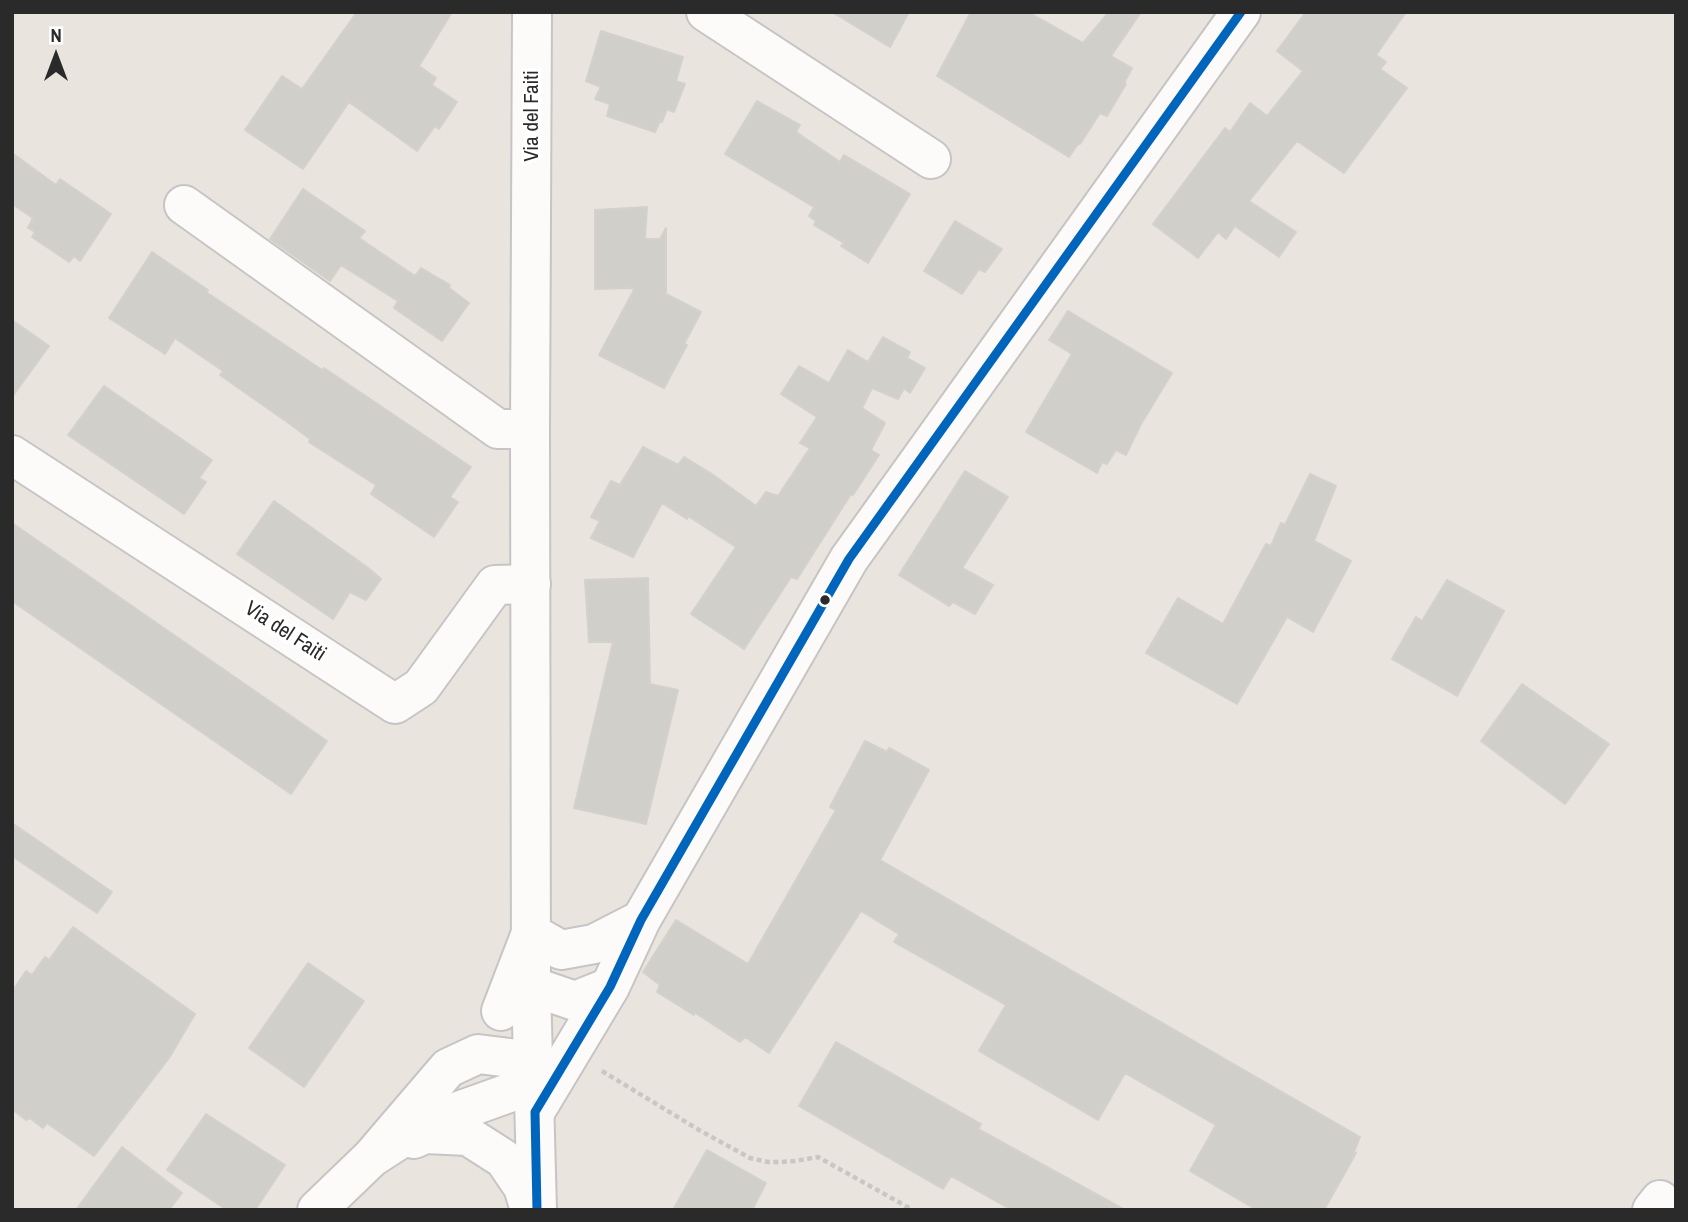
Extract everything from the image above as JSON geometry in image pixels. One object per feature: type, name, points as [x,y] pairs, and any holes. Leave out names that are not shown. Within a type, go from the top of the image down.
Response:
[{"type":"street","name":"Via del Faiti","points":[[532,12],[531,584],[546,941],[531,986],[537,1210]]},
{"type":"street","points":[[706,12],[931,159]]},
{"type":"street","points":[[371,1158],[425,1122],[535,1098],[571,1052],[610,987],[642,920],[849,559],[1241,12]]},
{"type":"street","points":[[184,205],[498,429],[530,429]]},
{"type":"street","name":"Via del Faiti","points":[[12,456],[395,704],[421,687],[495,585],[531,584]]},
{"type":"street","points":[[501,1011],[546,941],[594,944],[642,920]]},
{"type":"street","points":[[317,1210],[371,1158],[501,1011],[531,986],[575,1001],[610,987]]},
{"type":"street","points":[[448,1068],[478,1054],[518,1059],[535,1098]]},
{"type":"street","points":[[371,1158],[425,1134],[468,1136],[503,1159],[523,1187],[530,1210]]},
{"type":"path","points":[[571,1052],[750,1158],[781,1162],[818,1157],[913,1210]]},
{"type":"building","points":[[357,12],[452,12],[419,66],[436,78],[432,85],[457,102],[439,129],[435,126],[417,151],[349,102],[303,169],[245,130],[282,76],[302,89]]},
{"type":"building","points":[[832,12],[909,12],[890,47]]},
{"type":"building","points":[[971,12],[1028,12],[1083,43],[1109,12],[1141,12],[1111,56],[1132,68],[1124,83],[1126,84],[1107,116],[1100,113],[1069,157],[937,76]]},
{"type":"building","points":[[1306,12],[1406,12],[1376,55],[1386,62],[1380,69],[1407,88],[1344,173],[1297,141],[1249,201],[1296,232],[1279,257],[1235,226],[1226,239],[1218,232],[1198,258],[1153,224],[1225,128],[1230,132],[1250,103],[1267,116],[1303,71],[1277,51]]},
{"type":"building","points":[[601,31],[683,57],[676,81],[685,84],[674,112],[667,109],[655,132],[607,116],[610,104],[595,99],[601,87],[586,81]]},
{"type":"building","points":[[757,101],[800,125],[796,132],[840,162],[844,155],[910,194],[868,263],[841,246],[844,243],[814,225],[816,221],[809,216],[814,207],[725,154]]},
{"type":"building","points":[[12,153],[56,185],[60,179],[111,214],[80,261],[74,256],[69,262],[32,237],[35,232],[28,228],[33,218],[12,204]]},
{"type":"building","points":[[303,189],[365,231],[359,238],[415,276],[421,268],[450,285],[449,288],[469,303],[442,341],[394,308],[398,301],[341,265],[330,281],[270,239]]},
{"type":"building","points":[[647,207],[645,239],[660,239],[666,228],[666,294],[701,312],[664,388],[599,355],[635,288],[595,289],[595,210]]},
{"type":"building","points":[[955,221],[1002,249],[985,272],[979,269],[962,294],[924,271]]},
{"type":"building","points":[[152,252],[208,290],[206,292],[471,467],[450,497],[458,502],[434,537],[371,494],[376,485],[309,442],[310,439],[220,375],[223,371],[175,338],[165,354],[109,318]]},
{"type":"building","points":[[1068,311],[1172,373],[1126,455],[1116,450],[1107,464],[1102,462],[1097,473],[1026,432],[1072,354],[1049,340]]},
{"type":"building","points":[[12,320],[49,346],[12,397]]},
{"type":"building","points":[[883,337],[910,352],[907,358],[925,368],[910,393],[904,388],[898,399],[872,388],[862,408],[885,423],[871,450],[879,455],[797,579],[791,577],[744,649],[691,614],[736,547],[688,516],[687,519],[662,503],[633,557],[591,538],[600,521],[591,517],[611,481],[620,485],[643,447],[678,465],[684,457],[756,506],[766,492],[778,496],[810,448],[800,443],[817,417],[781,394],[799,366],[829,383],[848,350],[868,362]]},
{"type":"building","points":[[104,386],[212,460],[199,478],[206,482],[184,514],[68,435]]},
{"type":"building","points":[[965,471],[1008,497],[962,568],[993,585],[975,614],[953,602],[949,606],[899,575]]},
{"type":"building","points":[[1310,474],[1336,486],[1314,541],[1351,561],[1313,632],[1287,617],[1237,704],[1146,653],[1178,598],[1223,624],[1266,544],[1271,546],[1281,523],[1285,525]]},
{"type":"building","points":[[274,501],[381,579],[366,600],[350,592],[333,619],[237,554]]},
{"type":"building","points":[[12,523],[327,741],[291,794],[12,601]]},
{"type":"building","points":[[648,578],[650,684],[678,690],[646,824],[574,808],[613,642],[589,642],[585,580]]},
{"type":"building","points":[[1447,580],[1504,611],[1457,696],[1392,659],[1416,617],[1422,621]]},
{"type":"building","points":[[1522,684],[1609,744],[1565,804],[1481,741]]},
{"type":"building","points":[[865,741],[887,752],[889,748],[929,770],[880,860],[1360,1137],[1354,1152],[1356,1153],[1324,1210],[1257,1210],[1190,1171],[1216,1125],[1125,1073],[1098,1120],[979,1051],[1006,1005],[894,942],[899,934],[861,911],[769,1053],[745,1037],[740,1042],[657,992],[660,985],[643,972],[676,920],[748,964],[836,810],[830,807]]},
{"type":"building","points":[[12,823],[112,892],[97,913],[12,856]]},
{"type":"building","points":[[73,927],[195,1014],[169,1058],[94,1156],[47,1123],[43,1128],[12,1109],[12,992],[26,971],[32,975],[45,957],[49,960]]},
{"type":"building","points":[[308,963],[364,1001],[304,1087],[249,1048]]},
{"type":"building","points":[[836,1042],[981,1124],[978,1129],[1125,1210],[1012,1210],[951,1176],[943,1189],[799,1106]]},
{"type":"building","points":[[206,1114],[285,1165],[255,1210],[227,1210],[167,1170]]},
{"type":"building","points":[[122,1147],[182,1193],[169,1210],[76,1210]]},
{"type":"building","points":[[707,1150],[766,1183],[752,1210],[673,1210]]},
{"type":"transit line","points":[[537,1210],[535,1112],[610,987],[641,920],[849,559],[1241,12]]}]
